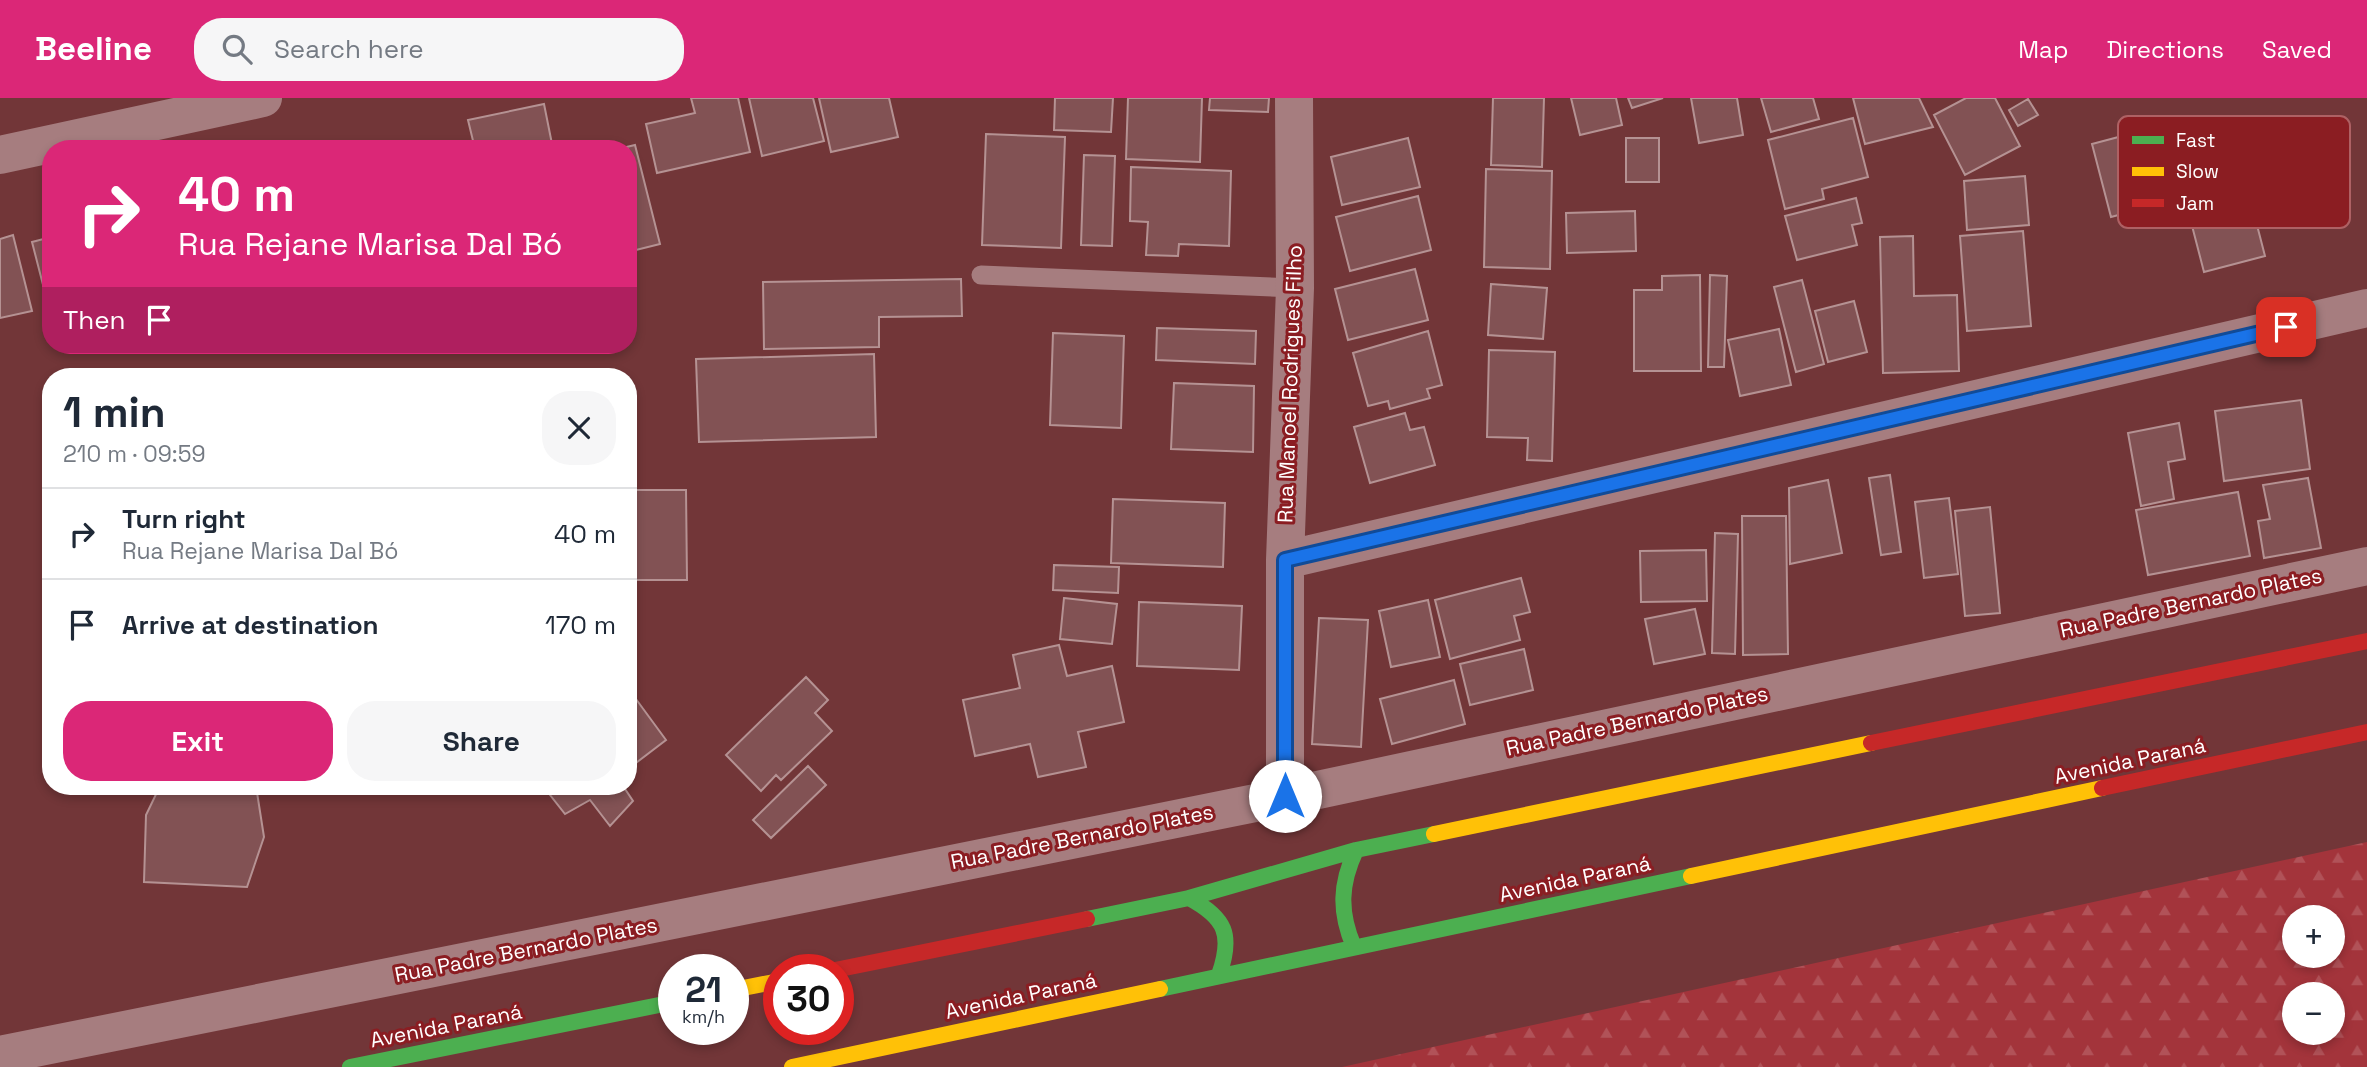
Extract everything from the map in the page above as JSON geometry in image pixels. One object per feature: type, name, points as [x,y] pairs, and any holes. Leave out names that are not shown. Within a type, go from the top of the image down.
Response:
[{"type":"main road","points":[[854,966],[1189,898],[1356,850],[2367,640]]},
{"type":"main road","name":"Avenida Paraná","points":[[792,1067],[2367,732]]},
{"type":"main road","points":[[1354,947],[1343,924],[1340,898],[1344,874],[1356,850]]},
{"type":"main road","points":[[1189,898],[1211,909],[1226,929],[1228,953],[1219,975]]},
{"type":"main road","name":"Avenida Paraná","points":[[350,1067],[658,1005]]},
{"type":"street","points":[[69,140],[262,98]]},
{"type":"street","name":"Rua Manoel Rodrigues Filho","points":[[1285,796],[1285,560],[1295,288],[1294,98]]},
{"type":"street","points":[[0,155],[42,146]]},
{"type":"street","points":[[1285,560],[2367,308]]},
{"type":"street","name":"Rua Padre Bernardo Plates","points":[[0,1055],[1285,796],[2367,566]]},
{"type":"lane","points":[[981,275],[1295,288]]},
{"type":"green space","points":[[2367,842],[2367,1067],[1342,1067]]},
{"type":"building","points":[[691,98],[738,98],[750,152],[657,173],[646,124],[695,113]]},
{"type":"building","points":[[749,98],[813,98],[824,141],[762,156]]},
{"type":"building","points":[[819,98],[889,98],[898,137],[831,152]]},
{"type":"building","points":[[1055,98],[1113,98],[1111,132],[1054,130]]},
{"type":"building","points":[[1128,98],[1202,98],[1200,162],[1126,159]]},
{"type":"building","points":[[1210,98],[1269,98],[1268,112],[1209,110]]},
{"type":"building","points":[[1493,98],[1544,98],[1542,167],[1491,165]]},
{"type":"building","points":[[1571,98],[1616,98],[1622,125],[1580,135]]},
{"type":"building","points":[[1628,98],[1663,98],[1632,108]]},
{"type":"building","points":[[1691,98],[1737,98],[1743,135],[1699,143]]},
{"type":"building","points":[[1761,98],[1813,98],[1819,119],[1771,132]]},
{"type":"building","points":[[1853,98],[1919,98],[1933,127],[1865,144]]},
{"type":"building","points":[[1966,98],[1995,98],[2020,146],[1965,175],[1934,115]]},
{"type":"building","points":[[2028,99],[2038,115],[2018,126],[2009,110]]},
{"type":"building","points":[[544,104],[551,140],[473,140],[468,120]]},
{"type":"building","points":[[1853,118],[1868,177],[1822,189],[1824,199],[1785,209],[1768,140]]},
{"type":"building","points":[[986,134],[1065,137],[1061,248],[982,245]]},
{"type":"building","points":[[2118,137],[2118,215],[2111,217],[2092,144]]},
{"type":"building","points":[[1408,138],[1420,187],[1342,205],[1331,157]]},
{"type":"building","points":[[1626,138],[1659,138],[1659,182],[1626,182]]},
{"type":"building","points":[[637,153],[660,244],[637,250]]},
{"type":"building","points":[[1084,155],[1115,156],[1112,246],[1081,245]]},
{"type":"building","points":[[1131,167],[1231,171],[1229,246],[1179,244],[1178,256],[1146,255],[1148,222],[1130,221]]},
{"type":"building","points":[[1486,169],[1552,171],[1550,269],[1484,267]]},
{"type":"building","points":[[2025,176],[2029,225],[1967,230],[1964,181]]},
{"type":"building","points":[[1418,196],[1431,250],[1350,271],[1336,217]]},
{"type":"building","points":[[1856,198],[1862,223],[1852,225],[1857,245],[1797,260],[1785,216]]},
{"type":"building","points":[[1635,211],[1636,251],[1567,253],[1566,213]]},
{"type":"building","points":[[2193,228],[2258,228],[2265,256],[2204,272]]},
{"type":"building","points":[[2023,231],[2031,326],[1967,331],[1960,236]]},
{"type":"building","points":[[13,235],[32,311],[0,318],[0,239]]},
{"type":"building","points":[[1913,236],[1914,296],[1957,295],[1959,371],[1883,373],[1880,237]]},
{"type":"building","points":[[42,239],[42,281],[32,242]]},
{"type":"building","points":[[1415,269],[1428,320],[1348,340],[1335,289]]},
{"type":"building","points":[[1700,275],[1701,371],[1634,371],[1634,290],[1662,290],[1662,276]]},
{"type":"building","points":[[1710,275],[1727,276],[1724,367],[1708,367]]},
{"type":"building","points":[[961,279],[962,316],[879,317],[879,347],[764,349],[763,282]]},
{"type":"building","points":[[1802,280],[1824,364],[1796,372],[1774,287]]},
{"type":"building","points":[[1491,284],[1547,288],[1543,339],[1488,335]]},
{"type":"building","points":[[1854,301],[1867,352],[1828,362],[1815,311]]},
{"type":"building","points":[[1157,328],[1256,331],[1255,364],[1156,360]]},
{"type":"building","points":[[1779,329],[1791,385],[1740,396],[1728,340]]},
{"type":"building","points":[[1428,331],[1442,385],[1427,389],[1430,398],[1390,409],[1388,401],[1368,406],[1353,353]]},
{"type":"building","points":[[1053,333],[1124,336],[1121,428],[1050,425]]},
{"type":"building","points":[[1489,350],[1555,352],[1552,461],[1527,460],[1528,438],[1487,437]]},
{"type":"building","points":[[874,354],[876,437],[699,442],[696,359]]},
{"type":"building","points":[[1174,383],[1254,386],[1253,452],[1171,449]]},
{"type":"building","points":[[2301,400],[2310,469],[2224,481],[2215,411]]},
{"type":"building","points":[[1405,413],[1410,430],[1424,427],[1435,465],[1370,483],[1354,427]]},
{"type":"building","points":[[2179,423],[2185,459],[2168,462],[2174,499],[2141,506],[2128,433]]},
{"type":"building","points":[[1890,475],[1901,552],[1881,555],[1869,478]]},
{"type":"building","points":[[2308,478],[2321,548],[2264,558],[2258,521],[2270,519],[2263,485]]},
{"type":"building","points":[[1828,480],[1842,553],[1790,564],[1789,488]]},
{"type":"building","points":[[637,490],[686,490],[687,580],[637,580]]},
{"type":"building","points":[[2238,492],[2250,556],[2148,575],[2136,510]]},
{"type":"building","points":[[1949,498],[1958,574],[1924,578],[1915,502]]},
{"type":"building","points":[[1113,499],[1225,503],[1223,567],[1111,563]]},
{"type":"building","points":[[1990,507],[2000,613],[1965,616],[1955,511]]},
{"type":"building","points":[[1742,516],[1786,516],[1788,654],[1743,655]]},
{"type":"building","points":[[1715,533],[1738,534],[1735,654],[1712,653]]},
{"type":"building","points":[[1706,550],[1707,601],[1641,602],[1640,551]]},
{"type":"building","points":[[1054,565],[1119,567],[1118,593],[1053,590]]},
{"type":"building","points":[[1521,578],[1530,612],[1514,616],[1520,640],[1450,659],[1435,600]]},
{"type":"building","points":[[1064,598],[1117,604],[1112,644],[1060,639]]},
{"type":"building","points":[[1428,600],[1440,657],[1391,667],[1379,611]]},
{"type":"building","points":[[1139,602],[1242,606],[1239,670],[1137,666]]},
{"type":"building","points":[[1695,609],[1705,654],[1654,664],[1645,619]]},
{"type":"building","points":[[1319,618],[1368,620],[1361,747],[1312,744]]},
{"type":"building","points":[[1059,645],[1067,676],[1112,666],[1124,722],[1078,732],[1086,767],[1038,777],[1030,744],[975,756],[963,700],[1020,688],[1013,655]]},
{"type":"building","points":[[1524,649],[1533,690],[1470,705],[1460,664]]},
{"type":"building","points":[[806,677],[828,700],[815,713],[832,731],[781,780],[776,775],[761,791],[726,755]]},
{"type":"building","points":[[1454,680],[1465,724],[1392,744],[1380,699]]},
{"type":"building","points":[[637,700],[666,740],[637,762]]},
{"type":"building","points":[[808,766],[826,785],[771,838],[753,820]]},
{"type":"building","points":[[156,795],[257,795],[264,837],[247,887],[144,882],[146,815]]},
{"type":"building","points":[[550,795],[629,795],[633,801],[610,826],[590,800],[565,814]]},
{"type":"traffic: fast","points":[[1087,919],[1189,898],[1356,850],[1434,834]]},
{"type":"traffic: fast","points":[[1354,947],[1346,922],[1343,898],[1344,886],[1356,850]]},
{"type":"traffic: fast","points":[[1160,989],[1691,876]]},
{"type":"traffic: fast","points":[[1189,898],[1211,913],[1223,929],[1225,949],[1219,975]]},
{"type":"traffic: fast","points":[[350,1067],[658,1005]]},
{"type":"traffic: slow","points":[[1434,834],[1871,743]]},
{"type":"traffic: slow","points":[[1691,876],[2102,788]]},
{"type":"traffic: slow","points":[[749,987],[763,984]]},
{"type":"traffic: slow","points":[[792,1067],[1160,989]]},
{"type":"traffic: jam","points":[[1871,743],[2367,641]]},
{"type":"traffic: jam","points":[[2102,788],[2367,732]]},
{"type":"traffic: jam","points":[[854,966],[1087,919]]},
{"type":"route","points":[[1285,796],[1285,560],[2286,327]]}]
